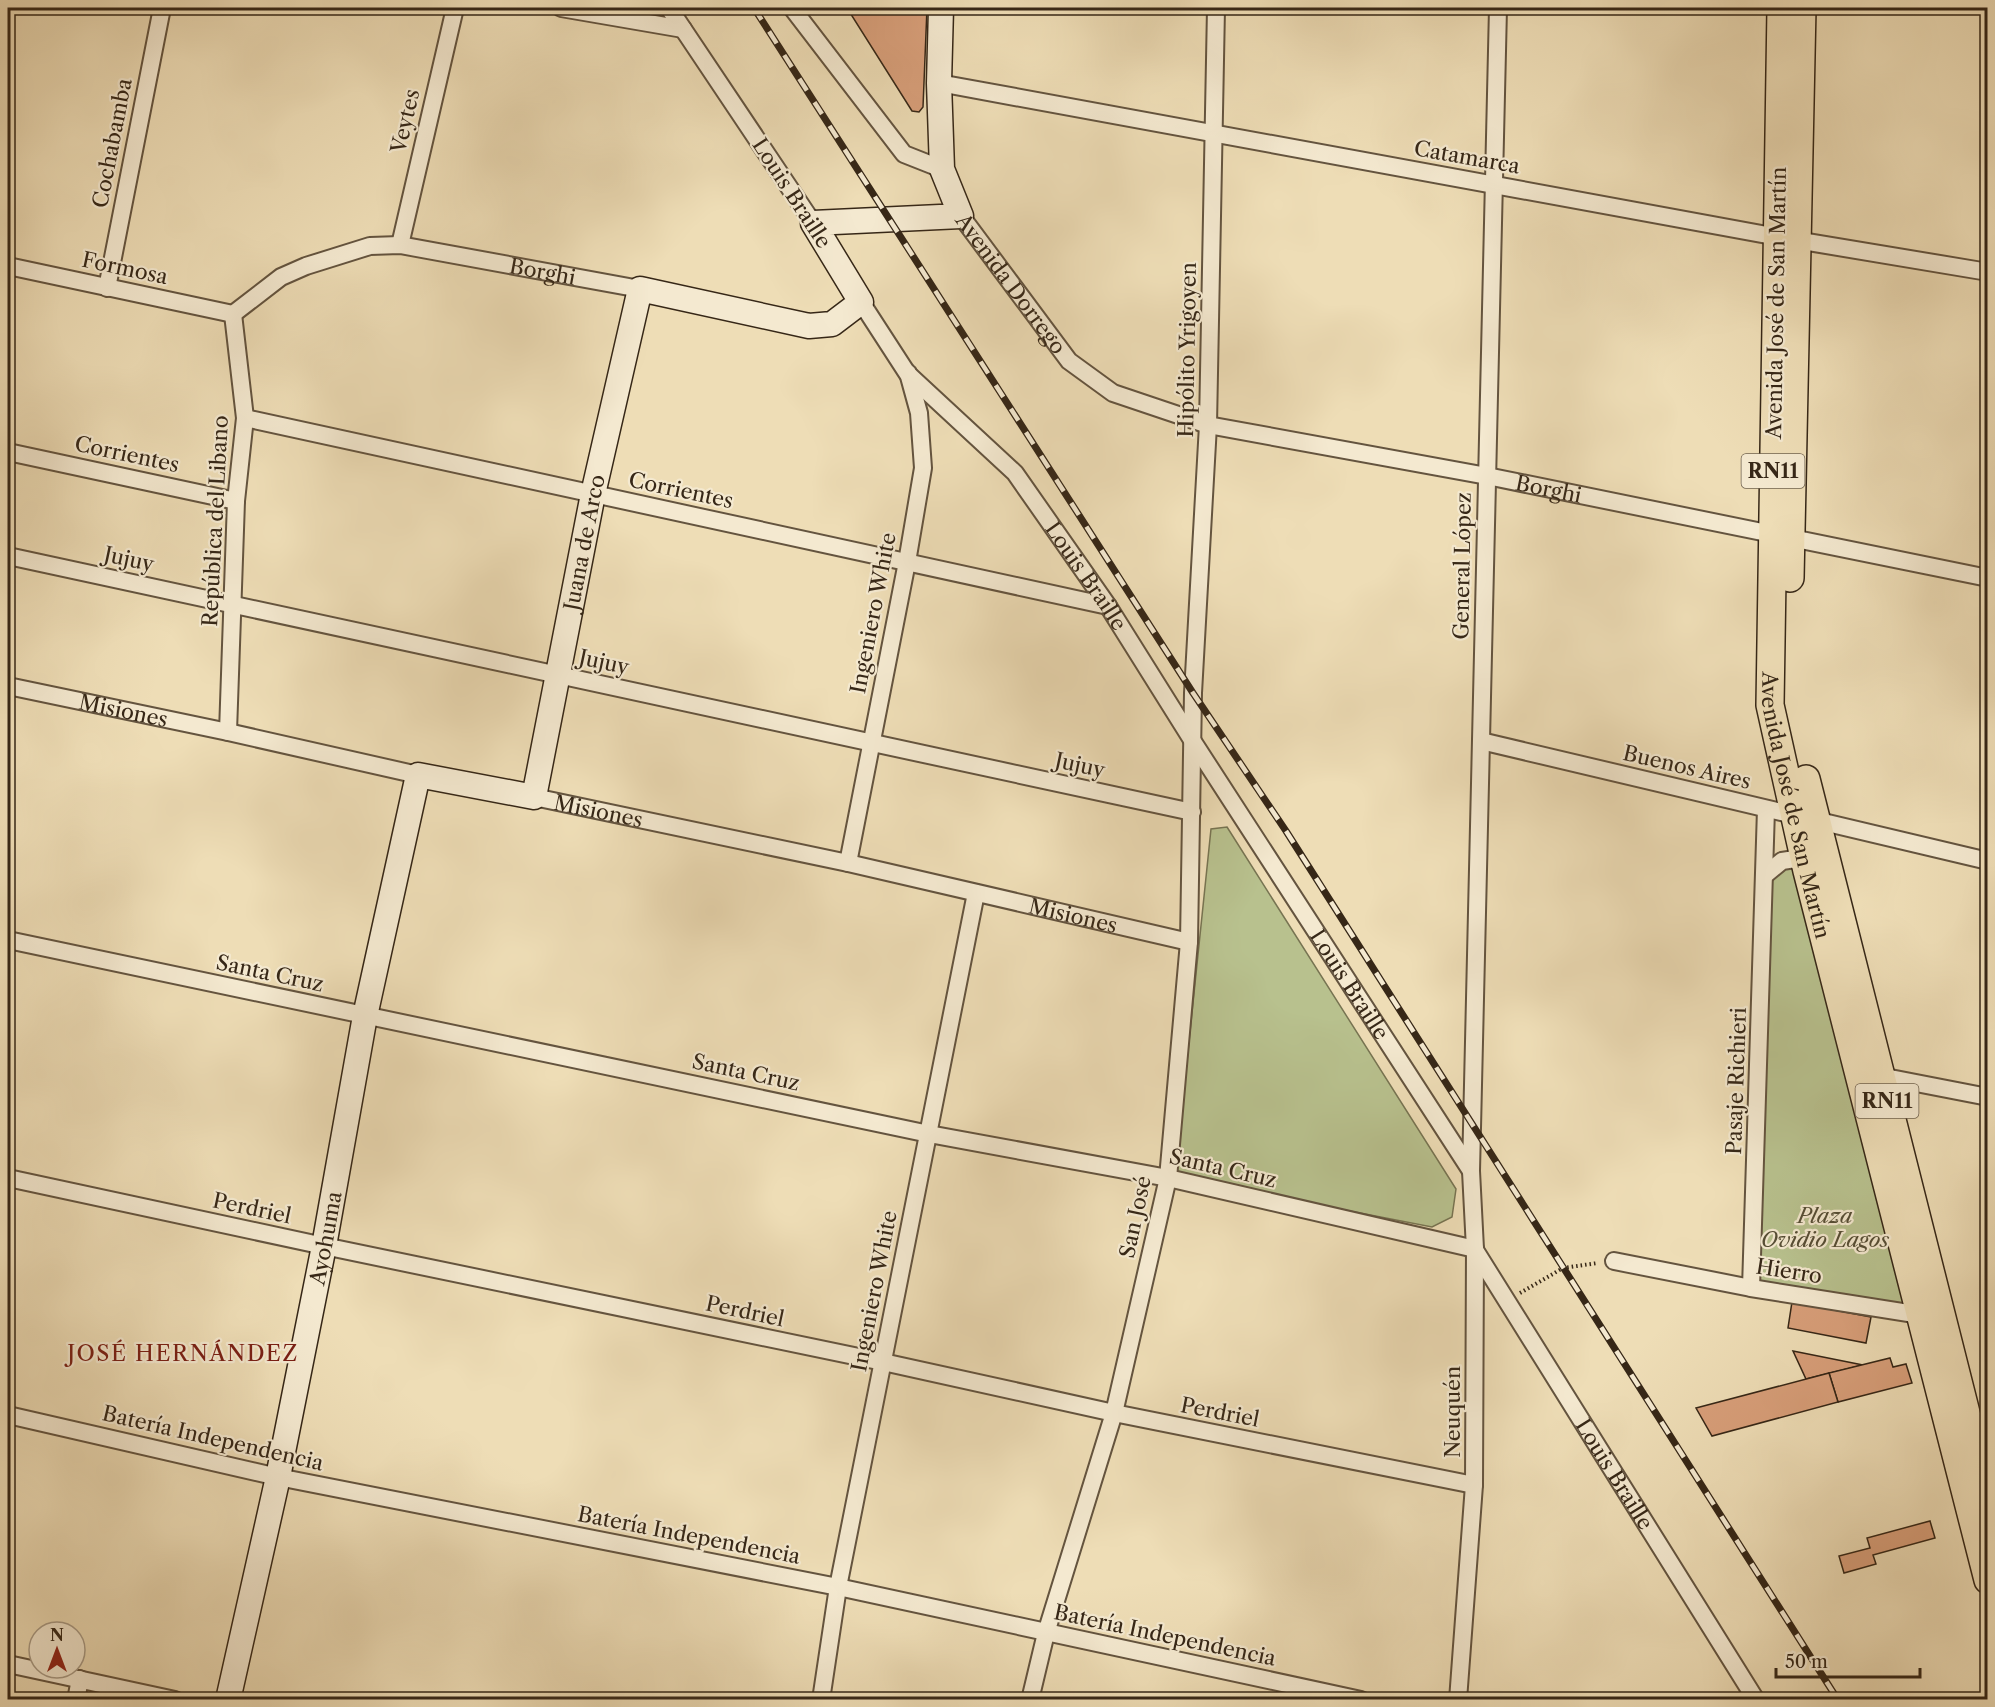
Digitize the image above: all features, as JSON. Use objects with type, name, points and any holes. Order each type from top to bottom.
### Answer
[{"type":"main road","name":"Avenida José de San Martín","points":[[1781,8],[1787,238],[1782,535],[1789,702],[1806,818],[1870,1078],[1921,1315],[1968,1423],[1988,1580]]},
{"type":"main road","name":"Avenida José de San Martín","points":[[1787,238],[1802,8]]},
{"type":"main road","name":"Avenida José de San Martín","points":[[1806,818],[1807,871],[1870,1078],[1988,1500]]},
{"type":"street","name":"Cochabamba","points":[[107,288],[162,8]]},
{"type":"street","name":"Veytes","points":[[400,244],[454,8]]},
{"type":"street","points":[[561,8],[683,29]]},
{"type":"street","name":"Louis Braille","points":[[669,8],[813,223],[907,373],[1015,473],[1108,606],[1471,1171]]},
{"type":"street","points":[[792,8],[904,154],[942,169]]},
{"type":"street","name":"Avenida Dorrego","points":[[942,8],[939,83],[942,169],[962,216],[1069,361],[1113,393]]},
{"type":"street","name":"Hipólito Yrigoyen","points":[[1193,693],[1208,424],[1216,8]]},
{"type":"street","name":"General López","points":[[1472,1125],[1498,8]]},
{"type":"street","name":"Catamarca","points":[[939,83],[1787,238],[1988,272]]},
{"type":"street","points":[[813,223],[962,216]]},
{"type":"street","name":"Borghi","points":[[233,314],[281,277],[297,270],[370,246],[400,244],[640,289],[809,326],[832,324],[861,302]]},
{"type":"street","name":"Formosa","points":[[8,266],[233,314]]},
{"type":"street","name":"Juana de Arco","points":[[534,797],[593,494],[640,289]]},
{"type":"street","name":"República del Libano","points":[[228,732],[236,501],[245,418],[233,314]]},
{"type":"street","name":"Ingeniero White","points":[[848,863],[907,562],[923,468],[919,413],[907,373]]},
{"type":"street","name":"Borghi","points":[[1113,393],[1208,424],[1782,535],[1988,578]]},
{"type":"street","name":"Corrientes","points":[[245,418],[1108,606]]},
{"type":"street","name":"Corrientes","points":[[8,452],[236,501]]},
{"type":"street","name":"Jujuy","points":[[8,556],[1192,812]]},
{"type":"street","name":"Misiones","points":[[8,686],[418,775],[848,863],[1189,942]]},
{"type":"street","name":"San José","points":[[1030,1700],[1046,1633],[1114,1413],[1168,1178],[1189,942],[1193,693]]},
{"type":"street","name":"Buenos Aires","points":[[1481,741],[1988,861]]},
{"type":"street","name":"Ayohuma","points":[[228,1700],[278,1477],[324,1246],[365,1016],[418,775]]},
{"type":"street","name":"Pasaje Richieri","points":[[1751,1288],[1767,808]]},
{"type":"street","points":[[1765,875],[1782,861],[1795,860],[1807,871]]},
{"type":"street","name":"Ingeniero White","points":[[821,1700],[838,1587],[976,893]]},
{"type":"street","name":"Santa Cruz","points":[[8,940],[929,1134],[1168,1178],[1475,1249]]},
{"type":"street","points":[[1870,1078],[1988,1097]]},
{"type":"street","name":"Neuquén","points":[[1458,1700],[1474,1485],[1475,1249],[1471,1171],[1472,1125]]},
{"type":"street","name":"Perdriel","points":[[8,1178],[883,1362],[1114,1413],[1474,1485]]},
{"type":"street","name":"Louis Braille","points":[[1475,1249],[1756,1700]]},
{"type":"street","name":"Hierro","points":[[1614,1261],[1751,1288],[1921,1315]]},
{"type":"street","name":"Batería Independencia","points":[[8,1415],[278,1477],[838,1587],[1361,1700]]},
{"type":"street","points":[[8,1664],[27,1668]]},
{"type":"street","points":[[76,1700],[81,1680]]},
{"type":"street","points":[[85,1680],[175,1700]]},
{"type":"path","points":[[1507,1300],[1563,1268],[1614,1261]]},
{"type":"green space","points":[[1227,827],[1456,1189],[1452,1217],[1432,1227],[1175,1177],[1211,829]]},
{"type":"green space","name":"Plaza Ovidio Lagos","points":[[1795,859],[1921,1315],[1751,1288],[1765,875]]},
{"type":"building","points":[[847,8],[927,8],[923,107],[919,112],[912,111]]},
{"type":"building","points":[[1792,1302],[1871,1317],[1866,1343],[1788,1328]]},
{"type":"building","points":[[1793,1351],[1863,1365],[1806,1379]]},
{"type":"building","points":[[1890,1358],[1893,1367],[1906,1364],[1912,1383],[1838,1402],[1829,1373]]},
{"type":"building","points":[[1829,1373],[1838,1402],[1712,1436],[1696,1408]]},
{"type":"building","points":[[1930,1521],[1935,1538],[1873,1555],[1876,1564],[1844,1573],[1839,1556],[1870,1548],[1867,1538]]},
{"type":"railway","points":[[754,8],[1193,693],[1286,831],[1838,1700]]},
{"type":"district","name":"JOSÉ HERNÁNDEZ","points":[[183,1353]]}]
